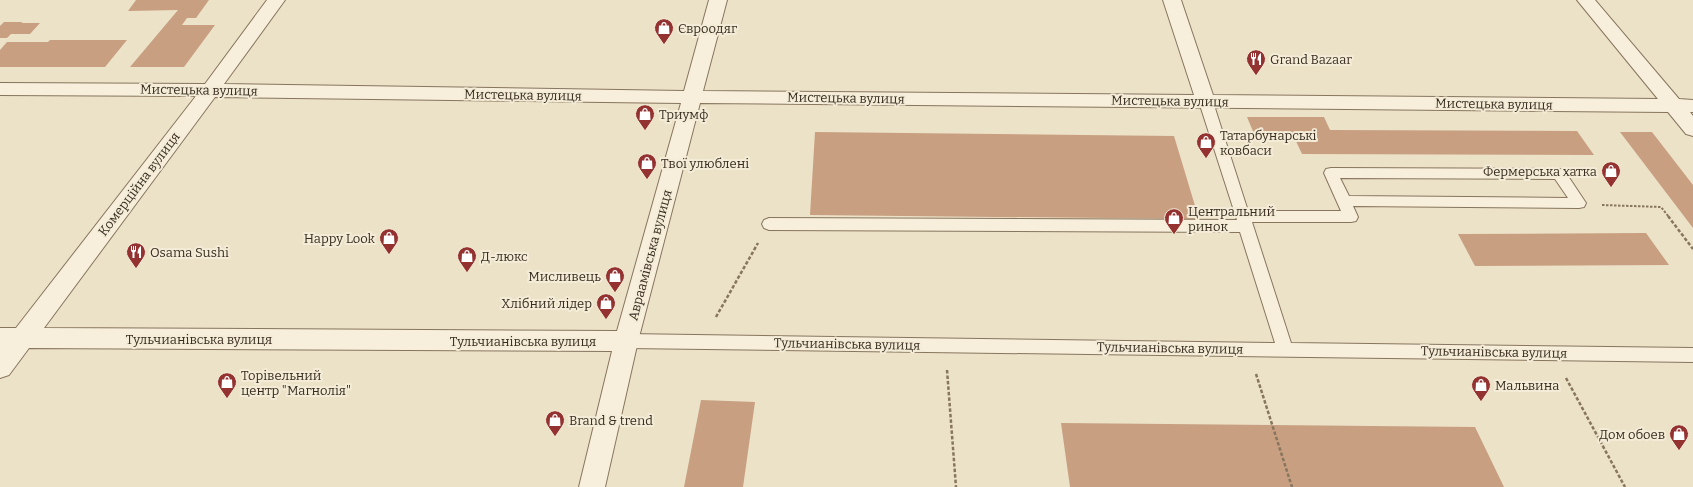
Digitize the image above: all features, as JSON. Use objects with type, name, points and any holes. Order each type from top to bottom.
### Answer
[{"type":"street","name":"Комерційна вулиця","points":[[0,368],[11,338],[210,90],[276,0]]},
{"type":"street","name":"Авраамівська вулиця","points":[[592,487],[626,341],[718,0]]},
{"type":"street","points":[[1172,0],[1206,102]]},
{"type":"street","points":[[1586,0],[1693,129]]},
{"type":"street","name":"Мистецька вулиця","points":[[0,89],[1693,106]]},
{"type":"street","name":"Тульчианівська вулиця","points":[[11,338],[626,341]]},
{"type":"lane","points":[[1206,102],[1285,349]]},
{"type":"lane","points":[[769,224],[1244,221],[1351,217],[1331,173],[1559,174],[1579,203]]},
{"type":"lane","points":[[1344,201],[1579,203]]},
{"type":"lane","name":"Тульчианівська вулиця","points":[[626,341],[1693,355]]},
{"type":"path","points":[[1579,203],[1661,207],[1693,250]]},
{"type":"path","points":[[702,342],[769,224]]},
{"type":"path","points":[[945,346],[956,487]]},
{"type":"path","points":[[1248,348],[1292,487]]},
{"type":"path","points":[[1552,353],[1625,487]]},
{"type":"building","points":[[136,0],[209,0],[196,18],[187,18],[182,25],[215,25],[184,67],[130,67],[178,10],[128,11]]},
{"type":"building","points":[[4,22],[40,23],[30,34],[11,34],[7,38],[0,38],[0,26]]},
{"type":"building","points":[[50,40],[127,40],[105,67],[0,67],[0,50],[7,42],[48,42]]},
{"type":"building","points":[[1247,117],[1324,117],[1330,130],[1577,131],[1594,155],[1302,154],[1294,137],[1255,136]]},
{"type":"building","points":[[815,132],[1174,136],[1199,219],[810,215]]},
{"type":"building","points":[[1620,132],[1652,132],[1693,185],[1693,228]]},
{"type":"building","points":[[1646,233],[1669,265],[1475,266],[1458,234]]},
{"type":"building","points":[[701,400],[755,402],[743,487],[684,487]]},
{"type":"building","points":[[1061,423],[1475,427],[1504,487],[1070,487]]},
{"type":"place","name":"Євроодяг","points":[[664,45]]},
{"type":"place","name":"Grand Bazaar","points":[[1256,76]]},
{"type":"place","name":"Триумф","points":[[645,131]]},
{"type":"place","name":"Татарбунарські ковбаси","points":[[1206,159]]},
{"type":"place","name":"Твої улюблені","points":[[647,180]]},
{"type":"place","name":"Фермерська хатка","points":[[1611,188]]},
{"type":"place","name":"Центральний ринок","points":[[1174,235]]},
{"type":"place","name":"Happy Look","points":[[389,255]]},
{"type":"place","name":"Osama Sushi","points":[[136,269]]},
{"type":"place","name":"Д-люкс","points":[[467,273]]},
{"type":"place","name":"Мисливець","points":[[615,293]]},
{"type":"place","name":"Хлібний лідер","points":[[606,320]]},
{"type":"place","name":"Торівeльний центр \"Магнолія\"","points":[[227,399]]},
{"type":"place","name":"Мальвина","points":[[1481,402]]},
{"type":"place","name":"Brand & trend","points":[[555,437]]},
{"type":"place","name":"Дом обоев","points":[[1679,451]]}]
